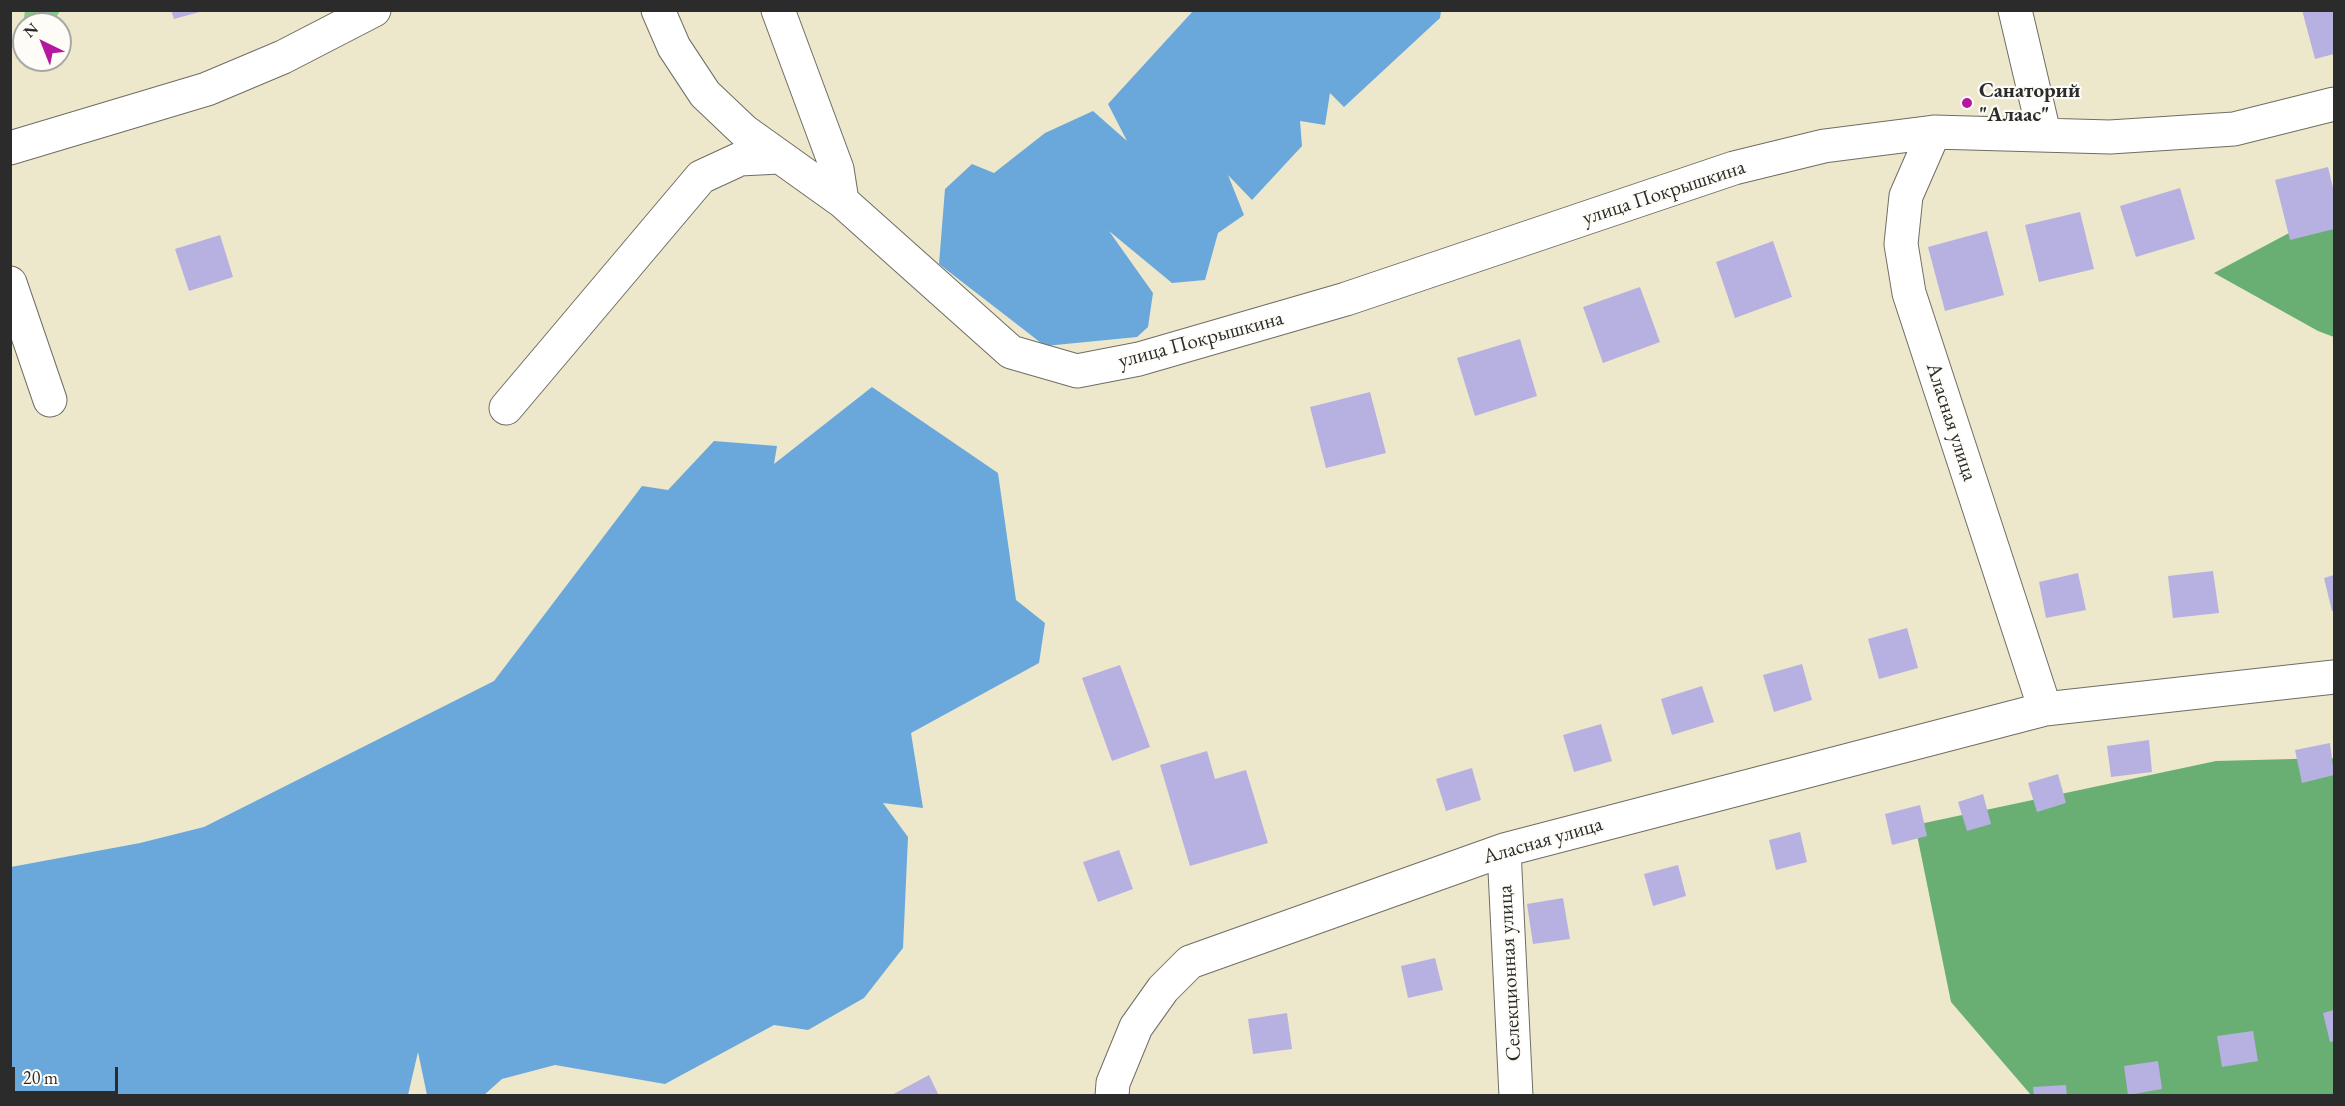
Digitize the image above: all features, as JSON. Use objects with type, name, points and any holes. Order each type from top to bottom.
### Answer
[{"type":"street","points":[[10,148],[207,89],[283,57],[374,10]]},
{"type":"street","points":[[658,10],[674,47],[705,94],[744,131],[842,201]]},
{"type":"street","points":[[778,10],[837,169],[842,201]]},
{"type":"street","points":[[2015,10],[2044,133]]},
{"type":"street","name":"улица Покрышкина","points":[[842,201],[1011,352],[1077,371],[1140,359],[1346,299],[1734,168],[1824,146],[1934,132],[2044,133],[2110,137],[2234,129],[2334,104]]},
{"type":"street","name":"Аласная улица","points":[[1934,132],[1906,196],[1900,244],[1909,293],[2045,709]]},
{"type":"street","points":[[506,408],[701,177],[740,159],[779,157]]},
{"type":"street","points":[[10,283],[50,400]]},
{"type":"street","name":"Аласная улица","points":[[1109,1091],[1136,1028],[1163,989],[1190,962],[1504,850],[2045,709],[2334,677]]},
{"type":"street","name":"Селекционная улица","points":[[1504,850],[1516,1095]]},
{"type":"green space","points":[[25,11],[60,11],[59,12]]},
{"type":"green space","points":[[2334,209],[2334,337],[2318,331],[2214,273]]},
{"type":"green space","points":[[2334,759],[2334,1095],[2031,1095],[1951,1002],[1915,825],[2216,761]]},
{"type":"water","points":[[1193,11],[1441,11],[1440,18],[1344,107],[1330,93],[1325,125],[1300,121],[1302,146],[1252,200],[1228,175],[1244,215],[1218,233],[1205,280],[1172,283],[1109,231],[1153,293],[1148,327],[1137,337],[1045,346],[939,264],[945,189],[972,164],[994,173],[1045,133],[1093,111],[1127,141],[1108,104]]},
{"type":"water","points":[[872,387],[998,473],[1016,600],[1045,623],[1039,663],[911,733],[923,808],[883,803],[908,837],[903,948],[864,998],[808,1030],[774,1025],[665,1084],[555,1065],[502,1079],[484,1095],[427,1095],[418,1052],[408,1095],[11,1095],[11,867],[140,843],[204,827],[494,681],[642,486],[668,490],[714,441],[777,446],[774,464]]},
{"type":"building","points":[[171,10],[203,10],[203,11],[174,19]]},
{"type":"building","points":[[2302,10],[2334,10],[2334,54],[2315,59]]},
{"type":"building","points":[[2328,167],[2334,192],[2334,229],[2290,240],[2275,180]]},
{"type":"building","points":[[2180,188],[2195,239],[2136,257],[2120,206]]},
{"type":"building","points":[[2080,212],[2094,269],[2039,282],[2025,225]]},
{"type":"building","points":[[1987,231],[2004,295],[1945,311],[1928,247]]},
{"type":"building","points":[[220,235],[233,277],[189,291],[175,249]]},
{"type":"building","points":[[1773,241],[1792,297],[1735,318],[1716,262]]},
{"type":"building","points":[[1640,287],[1660,342],[1603,363],[1583,307]]},
{"type":"building","points":[[1520,339],[1537,396],[1475,416],[1457,358]]},
{"type":"building","points":[[1370,392],[1386,453],[1326,468],[1310,407]]},
{"type":"building","points":[[2213,571],[2219,613],[2173,618],[2168,576]]},
{"type":"building","points":[[2078,573],[2086,610],[2046,618],[2039,582]]},
{"type":"building","points":[[2334,575],[2334,611],[2332,611],[2324,578]]},
{"type":"building","points":[[1907,628],[1918,668],[1879,679],[1868,639]]},
{"type":"building","points":[[1802,664],[1812,700],[1774,712],[1763,675]]},
{"type":"building","points":[[1120,665],[1150,747],[1112,761],[1082,678]]},
{"type":"building","points":[[1702,686],[1714,722],[1672,735],[1661,699]]},
{"type":"building","points":[[1601,724],[1612,761],[1574,772],[1563,735]]},
{"type":"building","points":[[2149,740],[2152,772],[2111,777],[2107,746]]},
{"type":"building","points":[[2330,743],[2334,775],[2302,783],[2295,750]]},
{"type":"building","points":[[1207,751],[1215,779],[1246,770],[1268,843],[1190,866],[1160,765]]},
{"type":"building","points":[[1472,768],[1481,800],[1446,811],[1436,779]]},
{"type":"building","points":[[2058,774],[2066,803],[2037,812],[2028,783]]},
{"type":"building","points":[[1983,794],[1991,824],[1967,831],[1958,802]]},
{"type":"building","points":[[1920,805],[1927,836],[1892,845],[1885,814]]},
{"type":"building","points":[[1800,832],[1807,862],[1776,870],[1769,840]]},
{"type":"building","points":[[1119,850],[1133,889],[1098,902],[1083,862]]},
{"type":"building","points":[[1678,865],[1686,896],[1653,906],[1644,874]]},
{"type":"building","points":[[1563,898],[1570,939],[1533,944],[1527,904]]},
{"type":"building","points":[[1435,958],[1443,990],[1408,998],[1401,966]]},
{"type":"building","points":[[2334,1010],[2334,1041],[2330,1042],[2323,1013]]},
{"type":"building","points":[[1287,1013],[1292,1049],[1253,1054],[1248,1019]]},
{"type":"building","points":[[2253,1031],[2258,1061],[2222,1067],[2217,1036]]},
{"type":"building","points":[[2158,1061],[2162,1089],[2128,1095],[2124,1066]]},
{"type":"building","points":[[929,1075],[939,1096],[890,1096]]},
{"type":"building","points":[[2066,1085],[2067,1096],[2034,1096],[2033,1087]]},
{"type":"place","name":"Санаторий \"Алаас\"","points":[[1967,103]]}]
